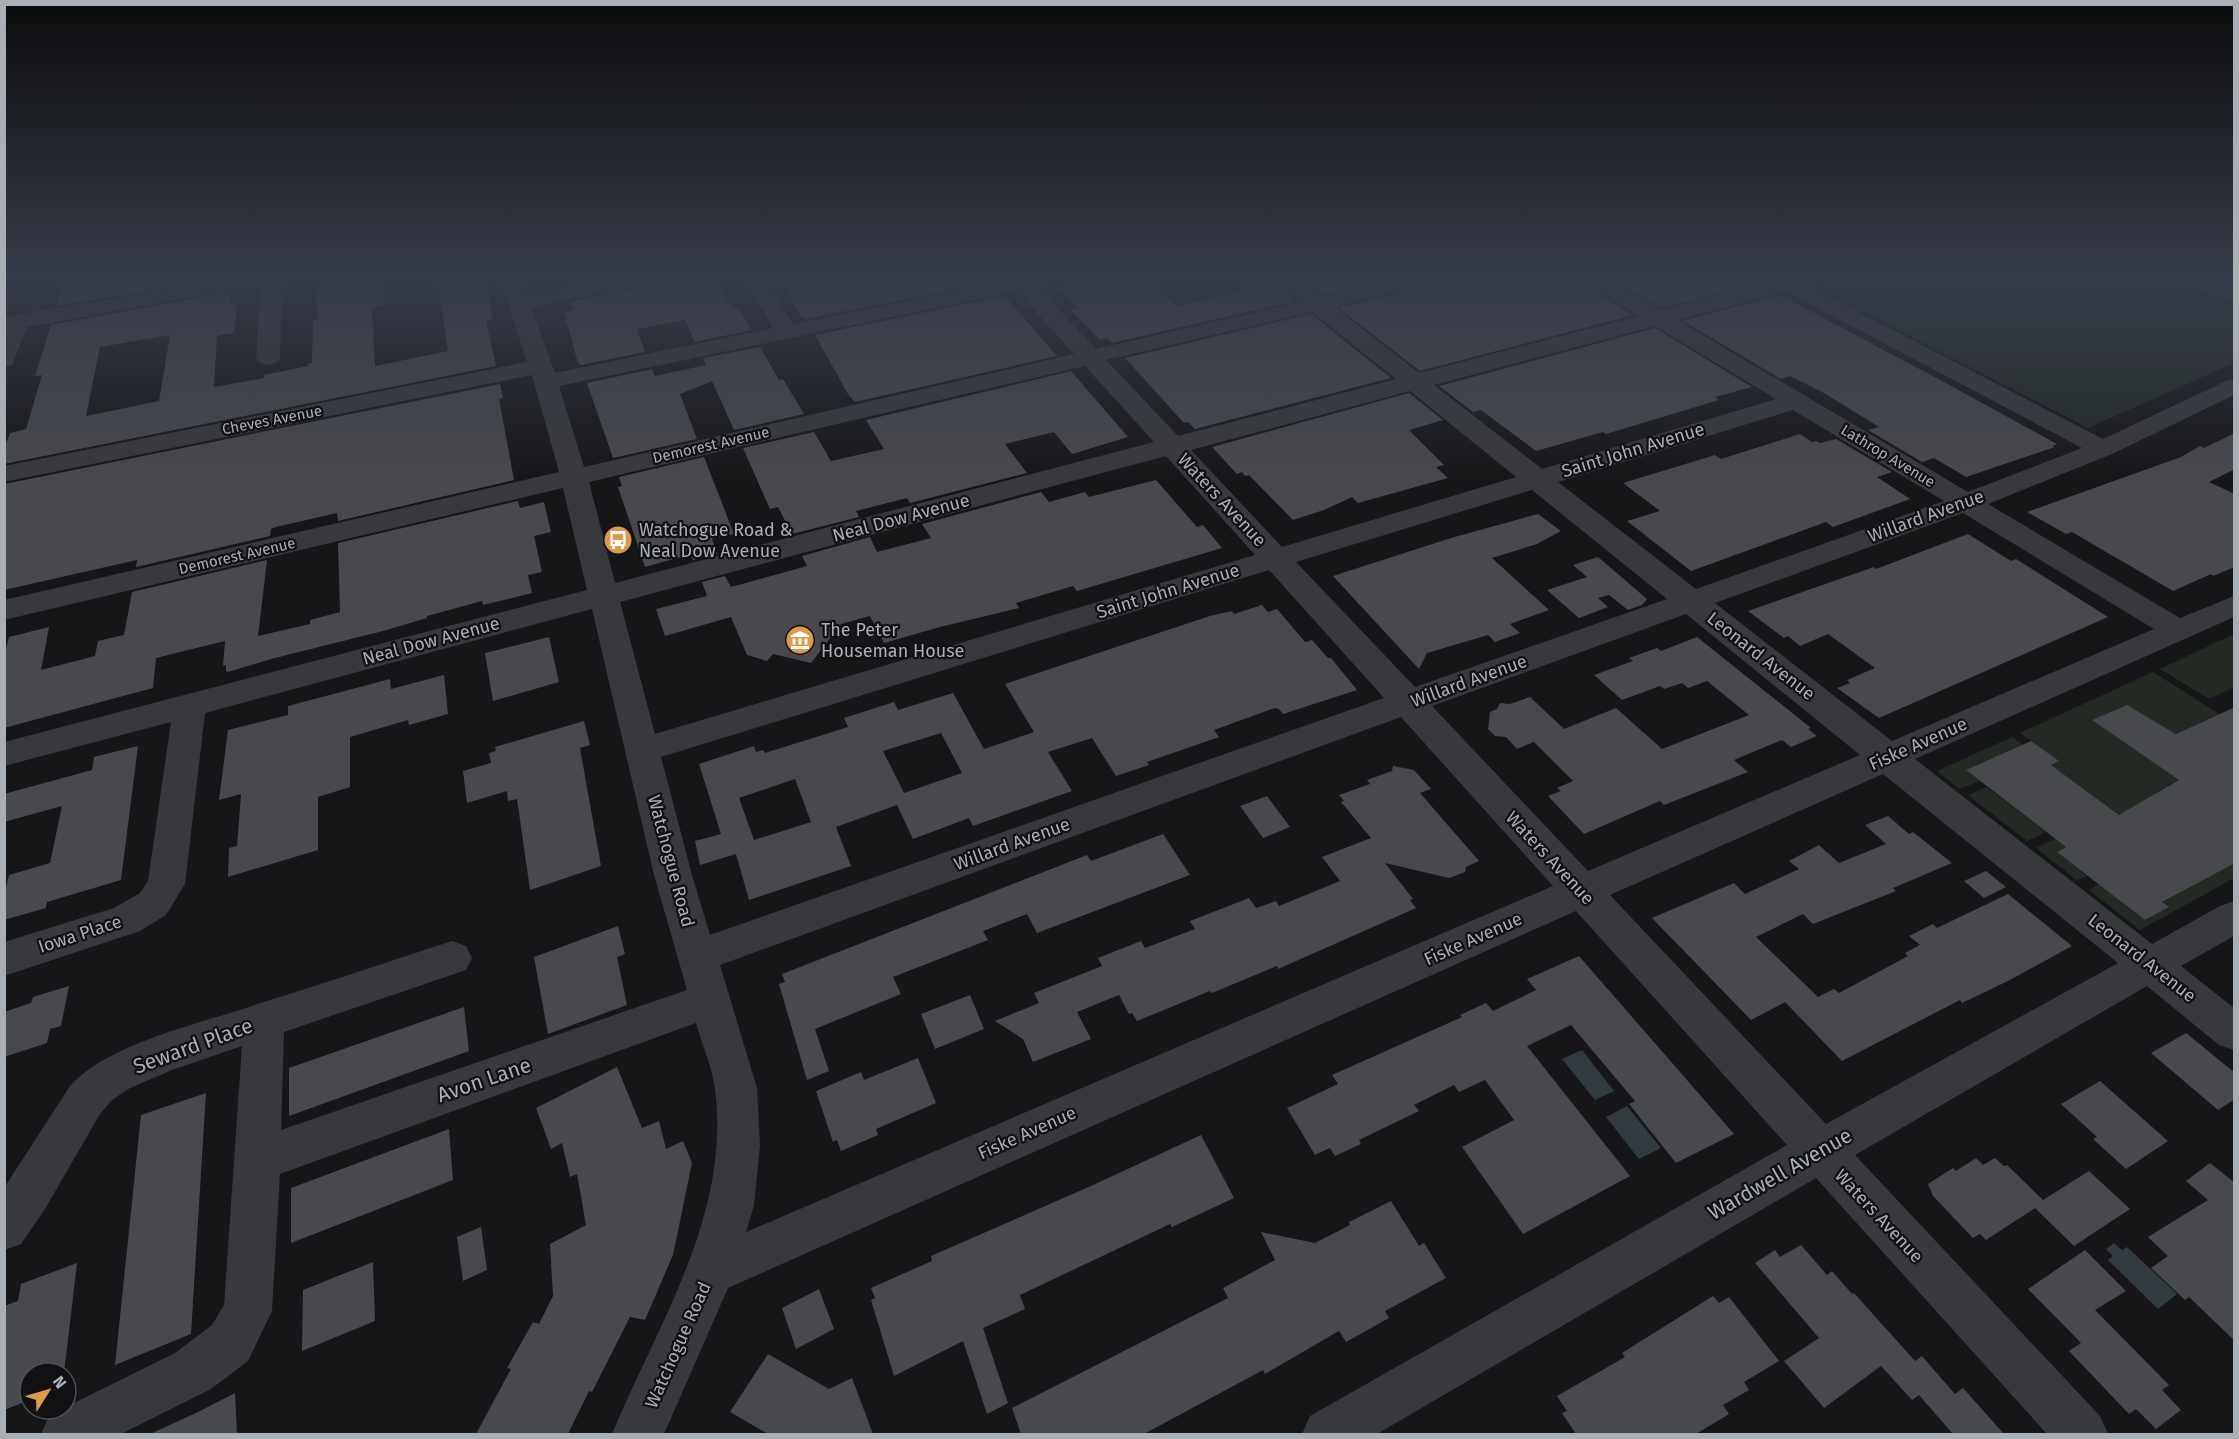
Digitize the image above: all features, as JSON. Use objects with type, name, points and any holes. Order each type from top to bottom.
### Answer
[{"type":"street","points":[[268,358],[269,348]]},
{"type":"street","name":"Watchogue Road","points":[[534,348],[574,477],[696,957],[736,1088],[738,1146],[731,1205],[711,1271],[638,1434]]},
{"type":"street","name":"Cheves Avenue","points":[[4,474],[693,348]]},
{"type":"street","name":"Waters Avenue","points":[[1082,348],[1819,1151],[2082,1434]]},
{"type":"street","name":"Demorest Avenue","points":[[4,610],[1128,348]]},
{"type":"street","name":"Leonard Avenue","points":[[1372,348],[2235,1032]]},
{"type":"street","name":"Neal Dow Avenue","points":[[4,754],[1544,348]]},
{"type":"street","name":"Lathrop Avenue","points":[[1709,348],[2178,630]]},
{"type":"street","points":[[1914,348],[2103,449]]},
{"type":"street","name":"Willard Avenue","points":[[696,957],[1965,503],[2220,405],[2235,386]]},
{"type":"street","name":"Saint John Avenue","points":[[642,750],[1796,400]]},
{"type":"street","name":"Fiske Avenue","points":[[711,1271],[2235,606]]},
{"type":"street","name":"Iowa Place","points":[[4,958],[126,920],[153,904],[166,884],[190,705]]},
{"type":"street","name":"Wardwell Avenue","points":[[1328,1434],[1819,1151],[2235,917]]},
{"type":"street","name":"Seward Place","points":[[4,1227],[29,1193],[84,1100],[97,1086],[115,1074],[163,1054],[452,958]]},
{"type":"street","name":"Avon Lane","points":[[258,1160],[710,1000]]},
{"type":"street","points":[[67,1434],[193,1371],[230,1343],[248,1311],[264,1021]]},
{"type":"shaded area","points":[[1933,348],[2234,348],[2234,363],[2088,428]]},
{"type":"shaded area","points":[[2234,634],[2234,687],[2209,699],[2160,669]]},
{"type":"shaded area","points":[[2153,672],[2219,714],[2176,734],[2127,705],[2093,720],[2189,787],[2183,790],[2172,783],[2167,786],[2177,793],[2125,819],[2051,765],[2058,761],[2020,733]]},
{"type":"shaded area","points":[[2012,737],[2023,745],[1967,770],[1980,781],[1960,789],[1937,771]]},
{"type":"shaded area","points":[[1987,787],[2046,832],[2027,841],[1968,795]]},
{"type":"shaded area","points":[[2055,839],[2066,847],[2057,852],[2087,876],[2077,880],[2036,848]]},
{"type":"shaded area","points":[[2234,863],[2234,878],[2140,930],[2089,890],[2099,884],[2145,920],[2168,907],[2162,902]]},
{"type":"shaded area","points":[[1582,1050],[1614,1091],[1595,1100],[1562,1059]]},
{"type":"shaded area","points":[[1627,1106],[1661,1148],[1639,1159],[1606,1117]]},
{"type":"shaded area","points":[[2114,1243],[2122,1250],[2127,1247],[2177,1294],[2158,1309],[2108,1260],[2113,1256],[2106,1249]]},
{"type":"building","points":[[44,348],[100,348],[86,416],[159,401],[168,348],[216,348],[214,387],[264,378],[264,375],[308,366],[312,363],[312,348],[374,348],[375,366],[448,351],[448,348],[492,348],[496,366],[4,464],[4,449],[10,433],[26,429],[42,375],[35,376]]},
{"type":"building","points":[[574,348],[644,348],[645,352],[581,365],[578,363]]},
{"type":"building","points":[[761,348],[779,380],[783,379],[804,414],[734,430],[712,381],[680,394],[697,439],[613,458],[587,383],[652,369],[655,376],[706,365],[703,358]]},
{"type":"building","points":[[822,348],[1050,348],[1057,356],[855,402],[848,394]]},
{"type":"building","points":[[1167,348],[1354,348],[1391,378],[1195,429],[1188,422],[1184,423],[1125,358]]},
{"type":"building","points":[[1391,348],[1507,348],[1420,371]]},
{"type":"building","points":[[1580,348],[1688,348],[1752,387],[1715,397],[1719,400],[1606,434],[1603,432],[1536,451],[1481,410],[1473,412],[1439,386]]},
{"type":"building","points":[[1729,348],[1880,348],[2057,444],[2052,446],[2055,447],[1966,477],[1934,458],[1922,462],[1868,430],[1879,427],[1824,393],[1790,376],[1781,379]]},
{"type":"building","points":[[1071,371],[1128,437],[1072,454],[1054,432],[1005,444],[1027,473],[910,503],[907,498],[856,511],[859,517],[792,534],[778,507],[770,509],[743,448],[814,432],[831,461],[884,449],[866,420]]},
{"type":"building","points":[[500,384],[503,398],[499,399],[514,480],[338,521],[337,513],[276,527],[271,529],[270,536],[136,567],[137,560],[4,590],[4,484]]},
{"type":"building","points":[[1409,393],[1443,420],[1409,430],[1444,465],[1436,467],[1448,478],[1358,503],[1352,497],[1324,510],[1293,520],[1249,475],[1245,476],[1242,472],[1237,474],[1212,447]]},
{"type":"building","points":[[2235,433],[2235,469],[2209,482],[2235,494],[2235,567],[2213,576],[2211,574],[2173,591],[2072,532],[2066,534],[2027,512],[2181,457],[2200,446],[2204,448]]},
{"type":"building","points":[[1800,434],[1812,442],[1820,443],[1836,439],[1892,472],[1877,477],[1910,499],[1833,527],[1826,522],[1691,571],[1627,521],[1660,511],[1623,483],[1715,455],[1721,459]]},
{"type":"building","points":[[704,457],[734,534],[712,539],[717,554],[693,560],[691,554],[645,567],[618,487],[622,486],[619,477]]},
{"type":"building","points":[[1156,480],[1197,527],[1203,525],[1222,548],[1077,591],[1073,586],[1016,603],[1019,608],[884,643],[870,616],[841,624],[811,663],[773,654],[767,661],[747,655],[731,617],[665,636],[656,609],[707,596],[702,582],[725,576],[731,587],[807,566],[802,556],[870,537],[877,552],[931,538],[922,524],[1041,492],[1049,502],[1085,492],[1089,497]]},
{"type":"building","points":[[518,501],[520,508],[544,502],[551,532],[534,536],[542,572],[528,575],[532,593],[483,605],[482,601],[383,631],[228,672],[226,665],[223,666],[225,641],[156,658],[153,688],[4,728],[4,656],[9,637],[49,627],[41,670],[95,656],[98,641],[124,635],[132,592],[267,560],[258,636],[310,624],[310,620],[340,612],[338,543]]},
{"type":"building","points":[[1538,514],[1561,531],[1537,544],[1492,558],[1549,610],[1510,624],[1520,633],[1495,642],[1488,635],[1427,653],[1419,669],[1333,576],[1451,538]]},
{"type":"building","points":[[1968,534],[2011,561],[2016,559],[2108,617],[1879,718],[1837,688],[1850,683],[1847,680],[1875,668],[1828,634],[1800,646],[1788,636],[1784,638],[1748,611],[1874,567],[1876,569]]},
{"type":"building","points":[[1598,557],[1647,599],[1642,605],[1628,610],[1609,595],[1598,598],[1608,607],[1579,618],[1547,590],[1587,577],[1573,565]]},
{"type":"building","points":[[1262,605],[1268,612],[1277,609],[1305,642],[1312,640],[1328,658],[1331,658],[1357,690],[1283,714],[1275,708],[1214,730],[1219,737],[1147,762],[1149,765],[1116,776],[1092,738],[1048,752],[1072,791],[973,826],[969,818],[913,839],[897,805],[836,827],[851,866],[749,900],[736,854],[700,865],[695,841],[721,834],[699,764],[754,746],[756,752],[763,750],[765,753],[848,727],[844,718],[894,702],[898,710],[953,693],[984,749],[1034,732],[1005,684],[1210,616],[1232,611],[1234,614]],"holes":[[[941,733],[962,773],[904,793],[883,751]],[[795,779],[811,822],[754,840],[739,798]]]},
{"type":"building","points":[[549,637],[559,682],[493,701],[485,653]]},
{"type":"building","points":[[1697,637],[1811,728],[1808,729],[1817,736],[1791,747],[1782,740],[1734,760],[1748,772],[1664,805],[1660,801],[1584,834],[1548,796],[1561,791],[1557,788],[1573,781],[1534,742],[1517,749],[1506,737],[1495,736],[1488,729],[1490,712],[1497,709],[1500,703],[1510,704],[1530,697],[1564,729],[1616,708],[1662,749],[1749,715],[1707,681],[1688,688],[1682,683],[1664,689],[1660,686],[1622,700],[1594,675],[1633,661],[1629,658],[1657,648],[1661,651]]},
{"type":"building","points":[[444,675],[448,714],[409,725],[408,720],[350,737],[350,787],[318,797],[318,850],[228,877],[229,848],[237,846],[241,794],[219,800],[228,730],[288,715],[288,706],[390,679],[391,689]]},
{"type":"building","points":[[2127,705],[2176,734],[2235,707],[2235,863],[2162,902],[2169,907],[2145,920],[2057,852],[2066,847],[1966,770],[2031,741],[2059,761],[2051,765],[2119,815],[2179,780],[2092,720]]},
{"type":"building","points":[[584,721],[590,745],[580,748],[601,866],[530,890],[517,799],[508,801],[507,791],[467,803],[463,771],[491,763],[489,753],[496,751],[495,747]]},
{"type":"building","points":[[138,746],[121,880],[47,902],[46,908],[4,920],[4,895],[9,875],[50,863],[62,806],[4,822],[4,794],[92,770],[94,757]]},
{"type":"building","points":[[1393,766],[1414,770],[1431,789],[1420,793],[1479,861],[1466,867],[1465,872],[1449,878],[1385,863],[1413,899],[1410,900],[1416,908],[1278,969],[1277,966],[1137,1021],[1132,1013],[1129,1014],[1119,995],[1077,1012],[1091,1039],[1033,1062],[1023,1039],[995,1021],[1039,1003],[1034,993],[1102,966],[1098,958],[1141,941],[1145,948],[1195,929],[1190,921],[1249,898],[1256,908],[1276,901],[1279,906],[1340,881],[1322,857],[1371,838],[1341,802],[1344,801],[1339,795],[1370,784],[1367,780],[1392,771]]},
{"type":"building","points":[[1267,796],[1290,827],[1263,838],[1240,806]]},
{"type":"building","points":[[1888,816],[1909,834],[1913,832],[1952,863],[1893,888],[1896,891],[1813,924],[1803,914],[1756,937],[1818,997],[1834,989],[1839,993],[1908,956],[1905,953],[1920,945],[1909,936],[1933,924],[1937,928],[2008,894],[2072,946],[2008,981],[1962,1003],[1960,1000],[1842,1061],[1785,1002],[1751,1020],[1652,918],[1734,883],[1745,894],[1799,869],[1789,861],[1819,845],[1839,863],[1886,844],[1865,825]]},
{"type":"building","points":[[1163,834],[1190,875],[1037,933],[1027,914],[983,931],[988,940],[893,977],[901,994],[815,1029],[829,1071],[807,1080],[779,984],[785,982],[782,974],[1087,855],[1091,861]]},
{"type":"building","points":[[1986,871],[2006,887],[1984,898],[1964,881]]},
{"type":"building","points":[[618,926],[625,954],[617,957],[627,1005],[548,1034],[534,957]]},
{"type":"building","points":[[1579,956],[1734,1134],[1676,1163],[1629,1104],[1635,1101],[1571,1025],[1527,1046],[1630,1176],[1523,1234],[1462,1147],[1514,1120],[1485,1080],[1459,1092],[1454,1085],[1414,1105],[1419,1111],[1359,1140],[1361,1144],[1335,1156],[1330,1148],[1315,1155],[1287,1108],[1338,1084],[1332,1075],[1462,1017],[1460,1015],[1486,1003],[1493,1011],[1536,990],[1527,979]]},
{"type":"building","points":[[69,986],[61,1026],[50,1029],[47,1043],[4,1057],[4,1012],[31,1003],[33,997]]},
{"type":"building","points":[[970,995],[984,1029],[935,1049],[921,1014]]},
{"type":"building","points":[[464,1007],[469,1051],[289,1116],[289,1068]]},
{"type":"building","points":[[2186,1033],[2235,1073],[2235,1099],[2218,1110],[2151,1053]]},
{"type":"building","points":[[918,1058],[936,1103],[876,1129],[878,1135],[841,1151],[837,1140],[833,1142],[816,1091],[861,1072],[864,1080]]},
{"type":"building","points":[[617,1067],[642,1128],[659,1121],[666,1149],[683,1141],[692,1163],[673,1255],[645,1320],[630,1317],[568,1434],[476,1434],[511,1369],[507,1368],[533,1322],[539,1324],[553,1296],[550,1244],[586,1225],[577,1174],[570,1177],[562,1143],[551,1149],[536,1108]]},
{"type":"building","points":[[2100,1081],[2168,1141],[2126,1169],[2093,1139],[2097,1137],[2061,1104]]},
{"type":"building","points":[[206,1093],[191,1334],[115,1365],[141,1115]]},
{"type":"building","points":[[449,1129],[453,1180],[291,1243],[291,1188]]},
{"type":"building","points":[[1201,1135],[1234,1198],[1172,1227],[1170,1224],[1020,1295],[1025,1309],[983,1328],[1008,1403],[987,1414],[963,1341],[894,1376],[871,1300],[875,1298],[871,1288],[932,1261],[931,1256]]},
{"type":"building","points":[[1976,1158],[1983,1165],[1995,1158],[2004,1166],[2007,1165],[2043,1200],[2089,1171],[2130,1209],[2074,1246],[2035,1208],[1986,1240],[1980,1234],[1973,1238],[1933,1196],[1928,1184],[1953,1168],[1956,1171]]},
{"type":"building","points":[[2210,1163],[2235,1183],[2235,1341],[2189,1297],[2185,1300],[2151,1268],[2168,1256],[2148,1237],[2208,1200],[2186,1181]]},
{"type":"building","points":[[1391,1201],[1419,1246],[1424,1243],[1446,1278],[1385,1311],[1389,1318],[1346,1342],[1339,1331],[1265,1374],[1263,1370],[1144,1434],[1021,1434],[1012,1408],[1228,1298],[1223,1288],[1275,1260],[1261,1232],[1315,1243],[1350,1225],[1349,1222]]},
{"type":"building","points":[[481,1227],[487,1270],[463,1281],[457,1237]]},
{"type":"building","points":[[1801,1245],[1827,1275],[1832,1271],[1852,1294],[1854,1293],[1915,1361],[1922,1356],[1955,1394],[1963,1388],[2004,1434],[1953,1434],[1919,1395],[1912,1400],[1881,1366],[1824,1408],[1784,1361],[1819,1338],[1755,1263],[1775,1250],[1780,1257]]},
{"type":"building","points":[[2085,1250],[2126,1291],[2095,1310],[2169,1385],[2162,1390],[2181,1410],[2156,1429],[2136,1409],[2129,1414],[2069,1351],[2081,1343],[2028,1289]]},
{"type":"building","points":[[373,1262],[375,1321],[302,1351],[303,1290]]},
{"type":"building","points":[[77,1263],[65,1361],[18,1361],[18,1405],[4,1410],[4,1306],[18,1301],[21,1284]]},
{"type":"building","points":[[819,1289],[834,1329],[796,1349],[782,1308]]},
{"type":"building","points":[[1713,1296],[1719,1303],[1729,1297],[1779,1361],[1744,1382],[1749,1390],[1723,1405],[1729,1414],[1696,1434],[1576,1434],[1562,1413],[1567,1411],[1557,1396],[1625,1357],[1622,1353]]},
{"type":"building","points":[[768,1354],[829,1389],[852,1378],[873,1434],[768,1434],[730,1412]]},
{"type":"building","points":[[235,1393],[237,1434],[150,1434],[198,1412]]},
{"type":"place","name":"Watchogue Road & Neal Dow Avenue","points":[[618,540]]},
{"type":"place","name":"The Peter Houseman House","points":[[800,640]]}]
